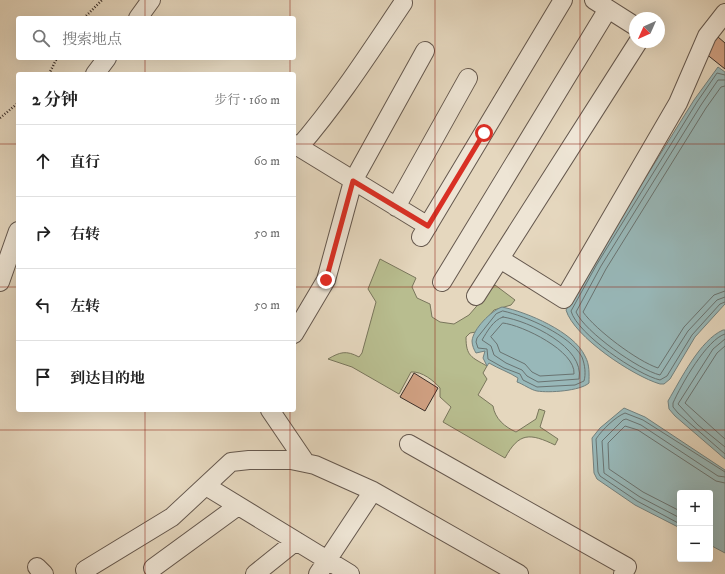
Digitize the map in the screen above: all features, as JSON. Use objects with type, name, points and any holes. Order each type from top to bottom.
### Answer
[{"type":"street","points":[[139,16],[151,0]]},
{"type":"street","points":[[403,3],[326,116],[296,146],[396,207],[425,232],[563,0]]},
{"type":"street","points":[[442,282],[601,4],[629,22]]},
{"type":"street","points":[[500,259],[564,299],[678,103],[708,36],[725,12]]},
{"type":"street","points":[[476,296],[634,48]]},
{"type":"street","points":[[296,331],[326,280],[353,181],[425,51]]},
{"type":"street","points":[[96,72],[106,60]]},
{"type":"street","points":[[396,207],[468,78]]},
{"type":"street","points":[[0,282],[16,237]]},
{"type":"street","points":[[271,412],[306,463]]},
{"type":"street","points":[[409,444],[627,567],[623,574]]},
{"type":"street","points":[[85,570],[172,517],[231,462],[249,460],[291,460],[315,465],[373,491],[519,574]]},
{"type":"street","points":[[206,486],[296,541],[323,567],[350,574]]},
{"type":"street","points":[[323,567],[373,491]]},
{"type":"street","points":[[153,568],[238,506]]},
{"type":"street","points":[[255,574],[296,541]]},
{"type":"path","points":[[86,16],[102,0]]},
{"type":"path","points":[[50,72],[56,60]]},
{"type":"path","points":[[0,118],[16,105]]},
{"type":"green space","points":[[380,259],[416,278],[412,287],[417,298],[430,304],[432,317],[440,322],[454,324],[469,315],[495,285],[515,300],[511,305],[494,310],[476,332],[470,333],[466,337],[467,348],[470,355],[487,366],[483,373],[487,379],[478,395],[493,406],[498,419],[501,422],[516,432],[536,419],[539,409],[545,411],[540,427],[558,439],[555,445],[539,438],[526,437],[515,443],[505,458],[443,422],[451,407],[440,397],[440,388],[423,375],[411,372],[399,394],[352,367],[328,359],[343,353],[350,353],[359,357],[362,353],[376,302],[368,289]]},
{"type":"water","points":[[718,67],[725,72],[725,304],[695,337],[670,379],[664,384],[660,384],[635,373],[592,343],[571,321],[566,310],[593,262],[694,100]]},
{"type":"water","points":[[502,307],[524,313],[549,324],[571,339],[579,347],[587,359],[589,383],[585,386],[572,390],[549,392],[537,391],[517,382],[518,378],[489,363],[487,366],[483,358],[485,351],[476,353],[472,343],[473,336],[483,321],[493,312]]},
{"type":"water","points":[[725,330],[725,459],[675,416],[669,409],[668,401],[699,351],[715,335]]},
{"type":"water","points":[[624,408],[645,417],[725,470],[725,553],[713,547],[713,490],[677,490],[677,526],[635,505],[597,479],[594,473],[592,438],[600,428]]},
{"type":"building","points":[[718,37],[725,43],[725,69],[705,53]]},
{"type":"building","points":[[414,373],[438,388],[425,411],[400,397]]},
{"type":"route","points":[[326,280],[353,181],[428,226],[484,133]]}]
